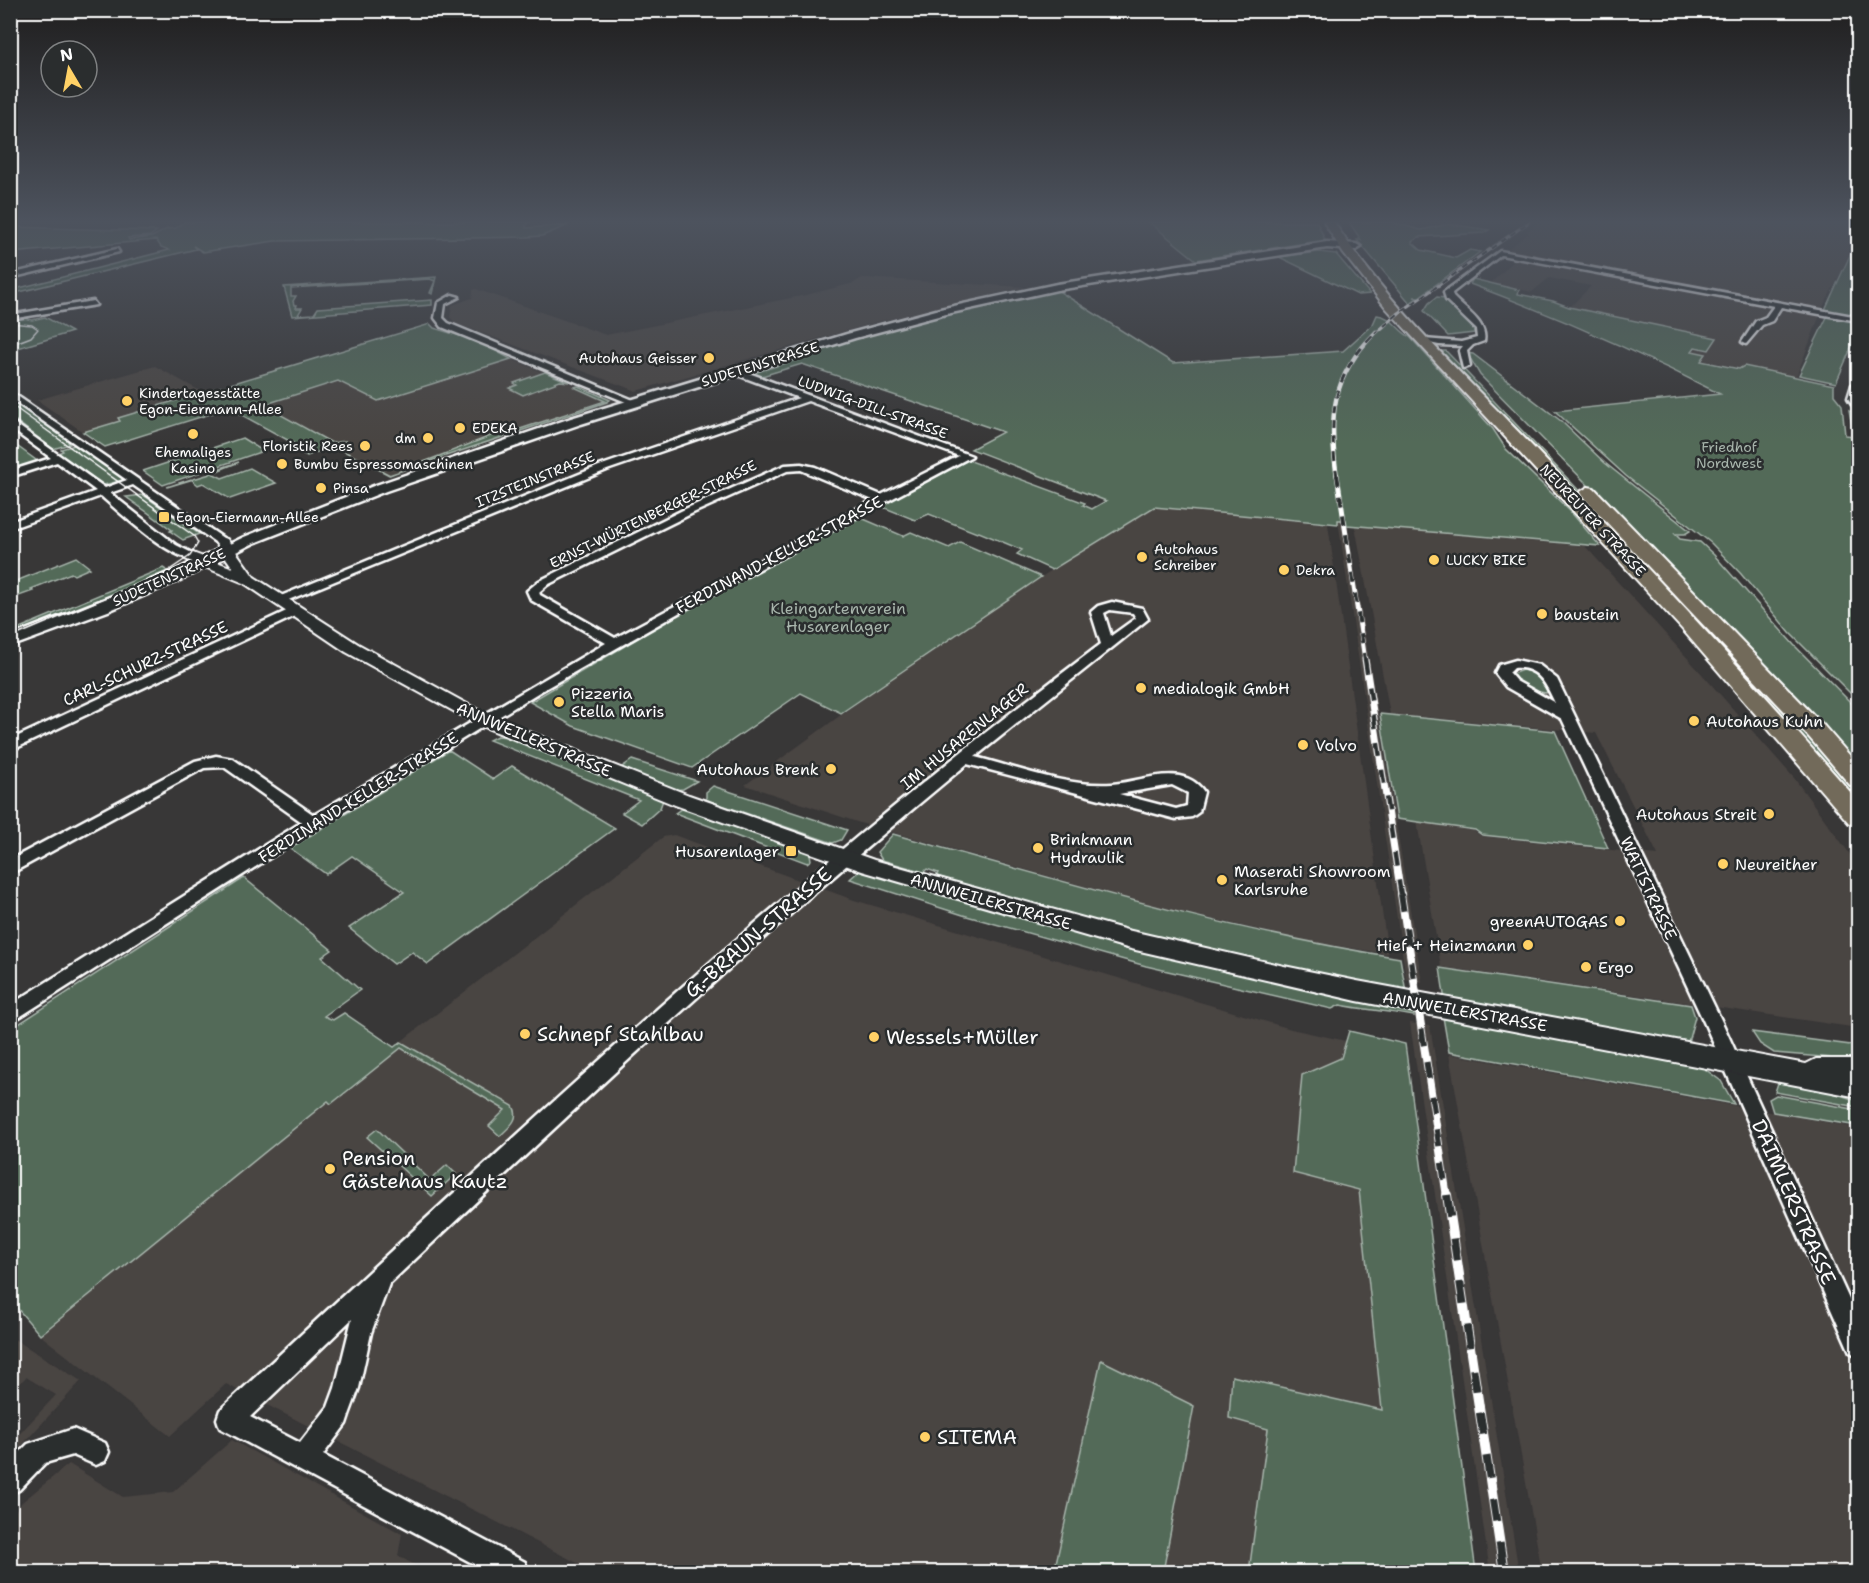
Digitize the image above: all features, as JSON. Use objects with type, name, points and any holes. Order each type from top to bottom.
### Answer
[{"type":"main road","name":"SUDETENSTRASSE","points":[[10,642],[102,607],[279,521],[326,508],[508,443],[633,402],[901,322],[1011,296]]},
{"type":"main road","name":"NEUREUTER STRASSE","points":[[1394,296],[1790,736],[1858,817]]},
{"type":"main road","points":[[1399,296],[1413,312]]},
{"type":"main road","name":"NEUREUTER STRASSE","points":[[1435,339],[1486,386],[1678,584],[1858,779]]},
{"type":"main road","points":[[1858,385],[1854,398],[1858,404]]},
{"type":"main road","name":"SUDETENSTRASSE","points":[[10,630],[196,560]]},
{"type":"street","points":[[1435,339],[1470,343],[1481,339],[1480,328],[1449,296]]},
{"type":"street","points":[[1735,296],[1858,319]]},
{"type":"street","points":[[455,297],[442,303],[439,318],[444,325],[633,402]]},
{"type":"street","points":[[10,317],[93,303]]},
{"type":"street","points":[[1746,342],[1759,323],[1770,320],[1779,304]]},
{"type":"street","points":[[1435,339],[1468,338],[1481,335]]},
{"type":"street","points":[[1466,366],[1463,351],[1470,343]]},
{"type":"street","name":"LUDWIG-DILL-STRASSE","points":[[735,371],[967,456]]},
{"type":"street","points":[[10,394],[224,547]]},
{"type":"street","name":"ITZSTEINSTRASSE","points":[[277,600],[610,465],[807,398]]},
{"type":"street","points":[[13,428],[103,492],[125,512],[172,547],[196,560]]},
{"type":"street","name":"FERDINAND-KELLER-STRASSE","points":[[10,1015],[314,823],[483,720],[615,643],[967,456]]},
{"type":"street","points":[[10,474],[57,459]]},
{"type":"street","name":"ERNST-WÜRTENBERGER-STRASSE","points":[[615,643],[535,597],[533,591],[543,583],[785,468],[811,469],[881,500]]},
{"type":"street","points":[[10,526],[134,481]]},
{"type":"street","name":"ANNWEILERSTRASSE","points":[[224,547],[249,580]]},
{"type":"street","name":"ANNWEILERSTRASSE","points":[[196,560],[249,580],[382,666],[483,720],[682,800],[844,858],[1127,939],[1357,991],[1858,1086]]},
{"type":"street","name":"CARL-SCHURZ-STRASSE","points":[[10,747],[295,611]]},
{"type":"street","name":"IM HUSARENLAGER","points":[[844,858],[1108,645]]},
{"type":"street","name":"WATTSTRASSE","points":[[1567,716],[1729,1060]]},
{"type":"street","points":[[964,759],[1176,814],[1187,813],[1194,808],[1196,792],[1190,784],[1183,781],[1165,779],[1128,787],[1084,790]]},
{"type":"street","points":[[10,868],[200,764],[216,761],[228,762],[314,823]]},
{"type":"street","name":"G.-BRAUN-STRASSE","points":[[515,1572],[229,1419],[617,1056],[844,858]]},
{"type":"street","name":"DAIMLERSTRASSE","points":[[1729,1060],[1858,1344]]},
{"type":"street","name":"ANNWEILERSTRASSE","points":[[1787,1071],[1858,1070]]},
{"type":"street","name":"G.-BRAUN-STRASSE","points":[[304,1459],[336,1415],[347,1388],[365,1312],[381,1276]]},
{"type":"street","points":[[10,1480],[37,1453],[73,1442],[96,1452]]},
{"type":"shaded area","points":[[472,296],[495,296],[606,335],[802,296],[987,296],[881,321],[636,391],[455,323],[450,317],[452,305],[472,298]]},
{"type":"shaded area","points":[[1420,296],[1426,296],[1415,304],[1411,302]]},
{"type":"shaded area","points":[[1581,296],[1829,296],[1795,380],[1701,360],[1705,355],[1691,351],[1694,347],[1717,338],[1570,307]]},
{"type":"shaded area","points":[[511,359],[610,400],[389,475],[262,406],[338,381],[378,400]]},
{"type":"shaded area","name":"Kindertagesstätte Egon-Eiermann-Allee","points":[[155,366],[202,392],[118,417],[121,421],[83,432],[37,400]]},
{"type":"shaded area","points":[[1154,507],[1328,524],[1388,954],[1312,942],[1151,905],[860,823],[745,785],[923,655],[1052,570]]},
{"type":"shaded area","points":[[1338,520],[1346,520],[1422,982],[1406,979]]},
{"type":"shaded area","points":[[1355,526],[1585,546],[1794,778],[1858,865],[1858,1028],[1441,967],[1417,822],[1474,831],[1481,836],[1658,855],[1596,733],[1390,714]]},
{"type":"shaded area","points":[[674,835],[854,900],[1291,1029],[1346,1041],[1341,1058],[1359,1190],[1382,1411],[1268,1429],[1249,1572],[595,1572],[226,1384],[170,1436],[40,1335],[394,1047],[663,837]]},
{"type":"shaded area","points":[[1410,1023],[1430,1026],[1519,1572],[1490,1572]]},
{"type":"shaded area","points":[[1449,1054],[1858,1128],[1858,1572],[1542,1572]]},
{"type":"shaded area","points":[[11,1337],[81,1381],[11,1457],[11,1443],[56,1395],[26,1377],[16,1387],[11,1384],[19,1372],[11,1367]]},
{"type":"shaded area","points":[[232,1440],[402,1534],[398,1556],[428,1572],[11,1572],[11,1516],[22,1502],[69,1464],[123,1497],[173,1492]]},
{"type":"green space","points":[[286,296],[296,296],[293,301],[294,305],[297,305],[296,308],[302,308],[298,315],[314,314],[318,308],[432,300],[432,305],[292,316]]},
{"type":"green space","points":[[1031,296],[1066,296],[1173,363],[1343,351],[1373,324],[1377,315],[1382,316],[1410,337],[1493,429],[1506,449],[1570,511],[1600,546],[1347,525],[1346,520],[1338,520],[1338,524],[1154,507],[1052,570],[1017,554],[1022,550],[979,532],[929,514],[915,520],[880,506],[968,460],[1085,503],[1083,505],[1092,509],[1106,501],[971,449],[1003,432],[802,364],[762,376],[754,373],[805,357],[800,354]]},
{"type":"green space","points":[[1404,296],[1421,296],[1414,297],[1417,298],[1410,303]]},
{"type":"green space","name":"Friedhof Nordwest","points":[[1500,296],[1527,296],[1569,307],[1717,338],[1709,350],[1695,347],[1692,351],[1706,354],[1701,361],[1739,369],[1744,366],[1834,385],[1834,395],[1842,405],[1845,435],[1854,436],[1849,410],[1858,416],[1858,701],[1790,633],[1741,574],[1711,543],[1626,476],[1555,411],[1720,394],[1597,335]]},
{"type":"green space","points":[[1831,296],[1858,296],[1858,318],[1824,312]]},
{"type":"green space","points":[[1437,297],[1444,298],[1473,326],[1474,333],[1448,336],[1424,311]]},
{"type":"green space","points":[[1828,315],[1858,322],[1858,332],[1836,383],[1799,375]]},
{"type":"green space","points":[[19,317],[32,320],[45,317],[72,332],[11,350],[10,318]]},
{"type":"green space","points":[[430,324],[434,328],[477,341],[511,359],[378,401],[338,381],[263,405],[332,443],[346,441],[307,456],[289,447],[295,444],[229,408],[105,447],[83,432],[120,421],[118,418]]},
{"type":"green space","points":[[1440,351],[1446,351],[1814,738],[1858,790],[1858,807],[1823,764]]},
{"type":"green space","points":[[1467,353],[1473,354],[1561,421],[1605,463],[1690,531],[1685,534],[1675,534],[1680,539],[1700,542],[1714,555],[1794,645],[1858,710],[1858,769],[1635,533],[1480,375]]},
{"type":"green space","points":[[545,372],[569,382],[560,381],[523,395],[509,388],[517,385],[514,383]]},
{"type":"green space","points":[[578,386],[610,400],[607,402],[396,473],[506,430],[511,432],[605,401],[574,387]]},
{"type":"green space","points":[[10,397],[73,440],[68,442],[70,444],[53,449],[11,417]]},
{"type":"green space","points":[[242,438],[263,451],[163,485],[143,471]]},
{"type":"green space","points":[[10,441],[40,463],[11,472]]},
{"type":"green space","points":[[78,444],[124,480],[104,485],[58,453],[63,451],[61,449]]},
{"type":"green space","points":[[239,462],[212,473],[222,478],[250,468],[276,483],[230,499],[203,483],[198,485],[192,480]]},
{"type":"green space","points":[[143,495],[199,534],[183,540],[126,497]]},
{"type":"green space","name":"Kleingartenverein Husarenlager","points":[[859,517],[903,536],[911,532],[949,548],[960,542],[1041,577],[841,713],[801,693],[692,768],[573,726],[530,702],[670,619]]},
{"type":"green space","points":[[76,557],[90,568],[74,575],[71,573],[19,596],[11,590],[11,583]]},
{"type":"green space","points":[[163,568],[171,573],[11,639],[10,632]]},
{"type":"green space","points":[[1522,670],[1531,672],[1540,678],[1548,690],[1546,693],[1527,687],[1512,674]]},
{"type":"green space","points":[[1380,714],[1555,731],[1608,848],[1482,835],[1475,830],[1397,819]]},
{"type":"green space","points":[[497,736],[510,737],[658,795],[663,800],[660,808],[642,824],[622,813],[639,800],[489,740]]},
{"type":"green space","points":[[449,750],[493,779],[512,766],[615,828],[428,964],[412,952],[394,964],[349,928],[404,892],[352,856],[326,874],[290,848]]},
{"type":"green space","points":[[632,760],[697,781],[683,789],[675,790],[619,769]]},
{"type":"green space","points":[[713,786],[847,830],[841,840],[833,843],[710,801],[706,799],[706,792]]},
{"type":"green space","points":[[681,809],[687,809],[800,848],[810,854],[811,860],[807,863],[675,813]]},
{"type":"green space","points":[[893,834],[1145,904],[1272,934],[1400,958],[1406,992],[1204,951],[1044,909],[936,876],[938,873],[927,869],[924,872],[882,860],[877,852]]},
{"type":"green space","points":[[859,871],[869,871],[1414,1010],[1414,1016],[1340,1005],[1332,1009],[1146,966],[963,915],[850,879]]},
{"type":"green space","points":[[244,878],[332,950],[322,957],[360,990],[324,1016],[333,1020],[344,1013],[394,1047],[401,1042],[513,1106],[515,1119],[500,1136],[489,1126],[505,1110],[401,1048],[331,1104],[328,1101],[40,1335],[11,1301],[11,1029]]},
{"type":"green space","points":[[1440,968],[1691,1005],[1695,1017],[1688,1042],[1445,1001]]},
{"type":"green space","points":[[1443,1017],[1694,1061],[1721,1081],[1734,1104],[1449,1052]]},
{"type":"green space","points":[[1349,1031],[1405,1044],[1476,1572],[1249,1572],[1268,1429],[1229,1418],[1232,1376],[1382,1410],[1359,1190],[1293,1173],[1302,1075],[1341,1058]]},
{"type":"green space","points":[[1752,1032],[1858,1046],[1858,1060],[1774,1053],[1760,1044]]},
{"type":"green space","points":[[1778,1083],[1817,1087],[1858,1101],[1858,1107],[1775,1092]]},
{"type":"green space","points":[[1776,1095],[1858,1110],[1858,1126],[1773,1112],[1769,1099]]},
{"type":"green space","points":[[377,1129],[430,1180],[447,1165],[456,1174],[432,1196],[367,1137]]},
{"type":"green space","points":[[1101,1360],[1194,1406],[1163,1572],[1054,1572]]},
{"type":"tram line","points":[[10,323],[32,325],[38,329],[31,337],[10,345]]},
{"type":"tram line","points":[[10,404],[194,536],[198,543],[190,556],[168,571],[10,638]]},
{"type":"railway","points":[[1375,334],[1423,296]]},
{"type":"railway","points":[[1337,477],[1333,436],[1336,399],[1350,365],[1361,348],[1376,332]]},
{"type":"railway","points":[[1337,475],[1365,660]]},
{"type":"railway","points":[[1365,659],[1401,895]]},
{"type":"railway","points":[[1401,894],[1447,1197]]},
{"type":"railway","points":[[1447,1195],[1504,1572]]},
{"type":"place","name":"Autohaus Geisser","points":[[709,358]]},
{"type":"place","name":"Kindertagesstätte Egon-Eiermann-Allee","points":[[127,401]]},
{"type":"place","name":"EDEKA","points":[[460,428]]},
{"type":"place","name":"Ehemaliges Kasino","points":[[193,434]]},
{"type":"place","name":"dm","points":[[428,438]]},
{"type":"place","name":"Floristik Rees","points":[[365,446]]},
{"type":"place","name":"Bumbu Espressomaschinen","points":[[282,464]]},
{"type":"place","name":"Pinsa","points":[[321,488]]},
{"type":"place","name":"Egon-Eiermann-Allee","points":[[164,517]]},
{"type":"place","name":"Autohaus Schreiber","points":[[1142,557]]},
{"type":"place","name":"LUCKY BIKE","points":[[1434,560]]},
{"type":"place","name":"Dekra","points":[[1284,570]]},
{"type":"place","name":"baustein","points":[[1542,614]]},
{"type":"place","name":"medialogik GmbH","points":[[1141,688]]},
{"type":"place","name":"Pizzeria Stella Maris","points":[[559,702]]},
{"type":"place","name":"Autohaus Kuhn","points":[[1694,721]]},
{"type":"place","name":"Volvo","points":[[1303,745]]},
{"type":"place","name":"Autohaus Brenk","points":[[831,769]]},
{"type":"place","name":"Autohaus Streit","points":[[1769,814]]},
{"type":"place","name":"Brinkmann Hydraulik","points":[[1038,848]]},
{"type":"place","name":"Husarenlager","points":[[791,851]]},
{"type":"place","name":"Neureither","points":[[1723,864]]},
{"type":"place","name":"Maserati Showroom Karlsruhe","points":[[1222,880]]},
{"type":"place","name":"greenAUTOGAS","points":[[1620,921]]},
{"type":"place","name":"Hief + Heinzmann","points":[[1528,945]]},
{"type":"place","name":"Ergo","points":[[1586,967]]},
{"type":"place","name":"Schnepf Stahlbau","points":[[525,1034]]},
{"type":"place","name":"Wessels+Müller","points":[[874,1037]]},
{"type":"place","name":"Pension Gästehaus Kautz","points":[[330,1169]]},
{"type":"place","name":"SITEMA","points":[[925,1437]]}]
